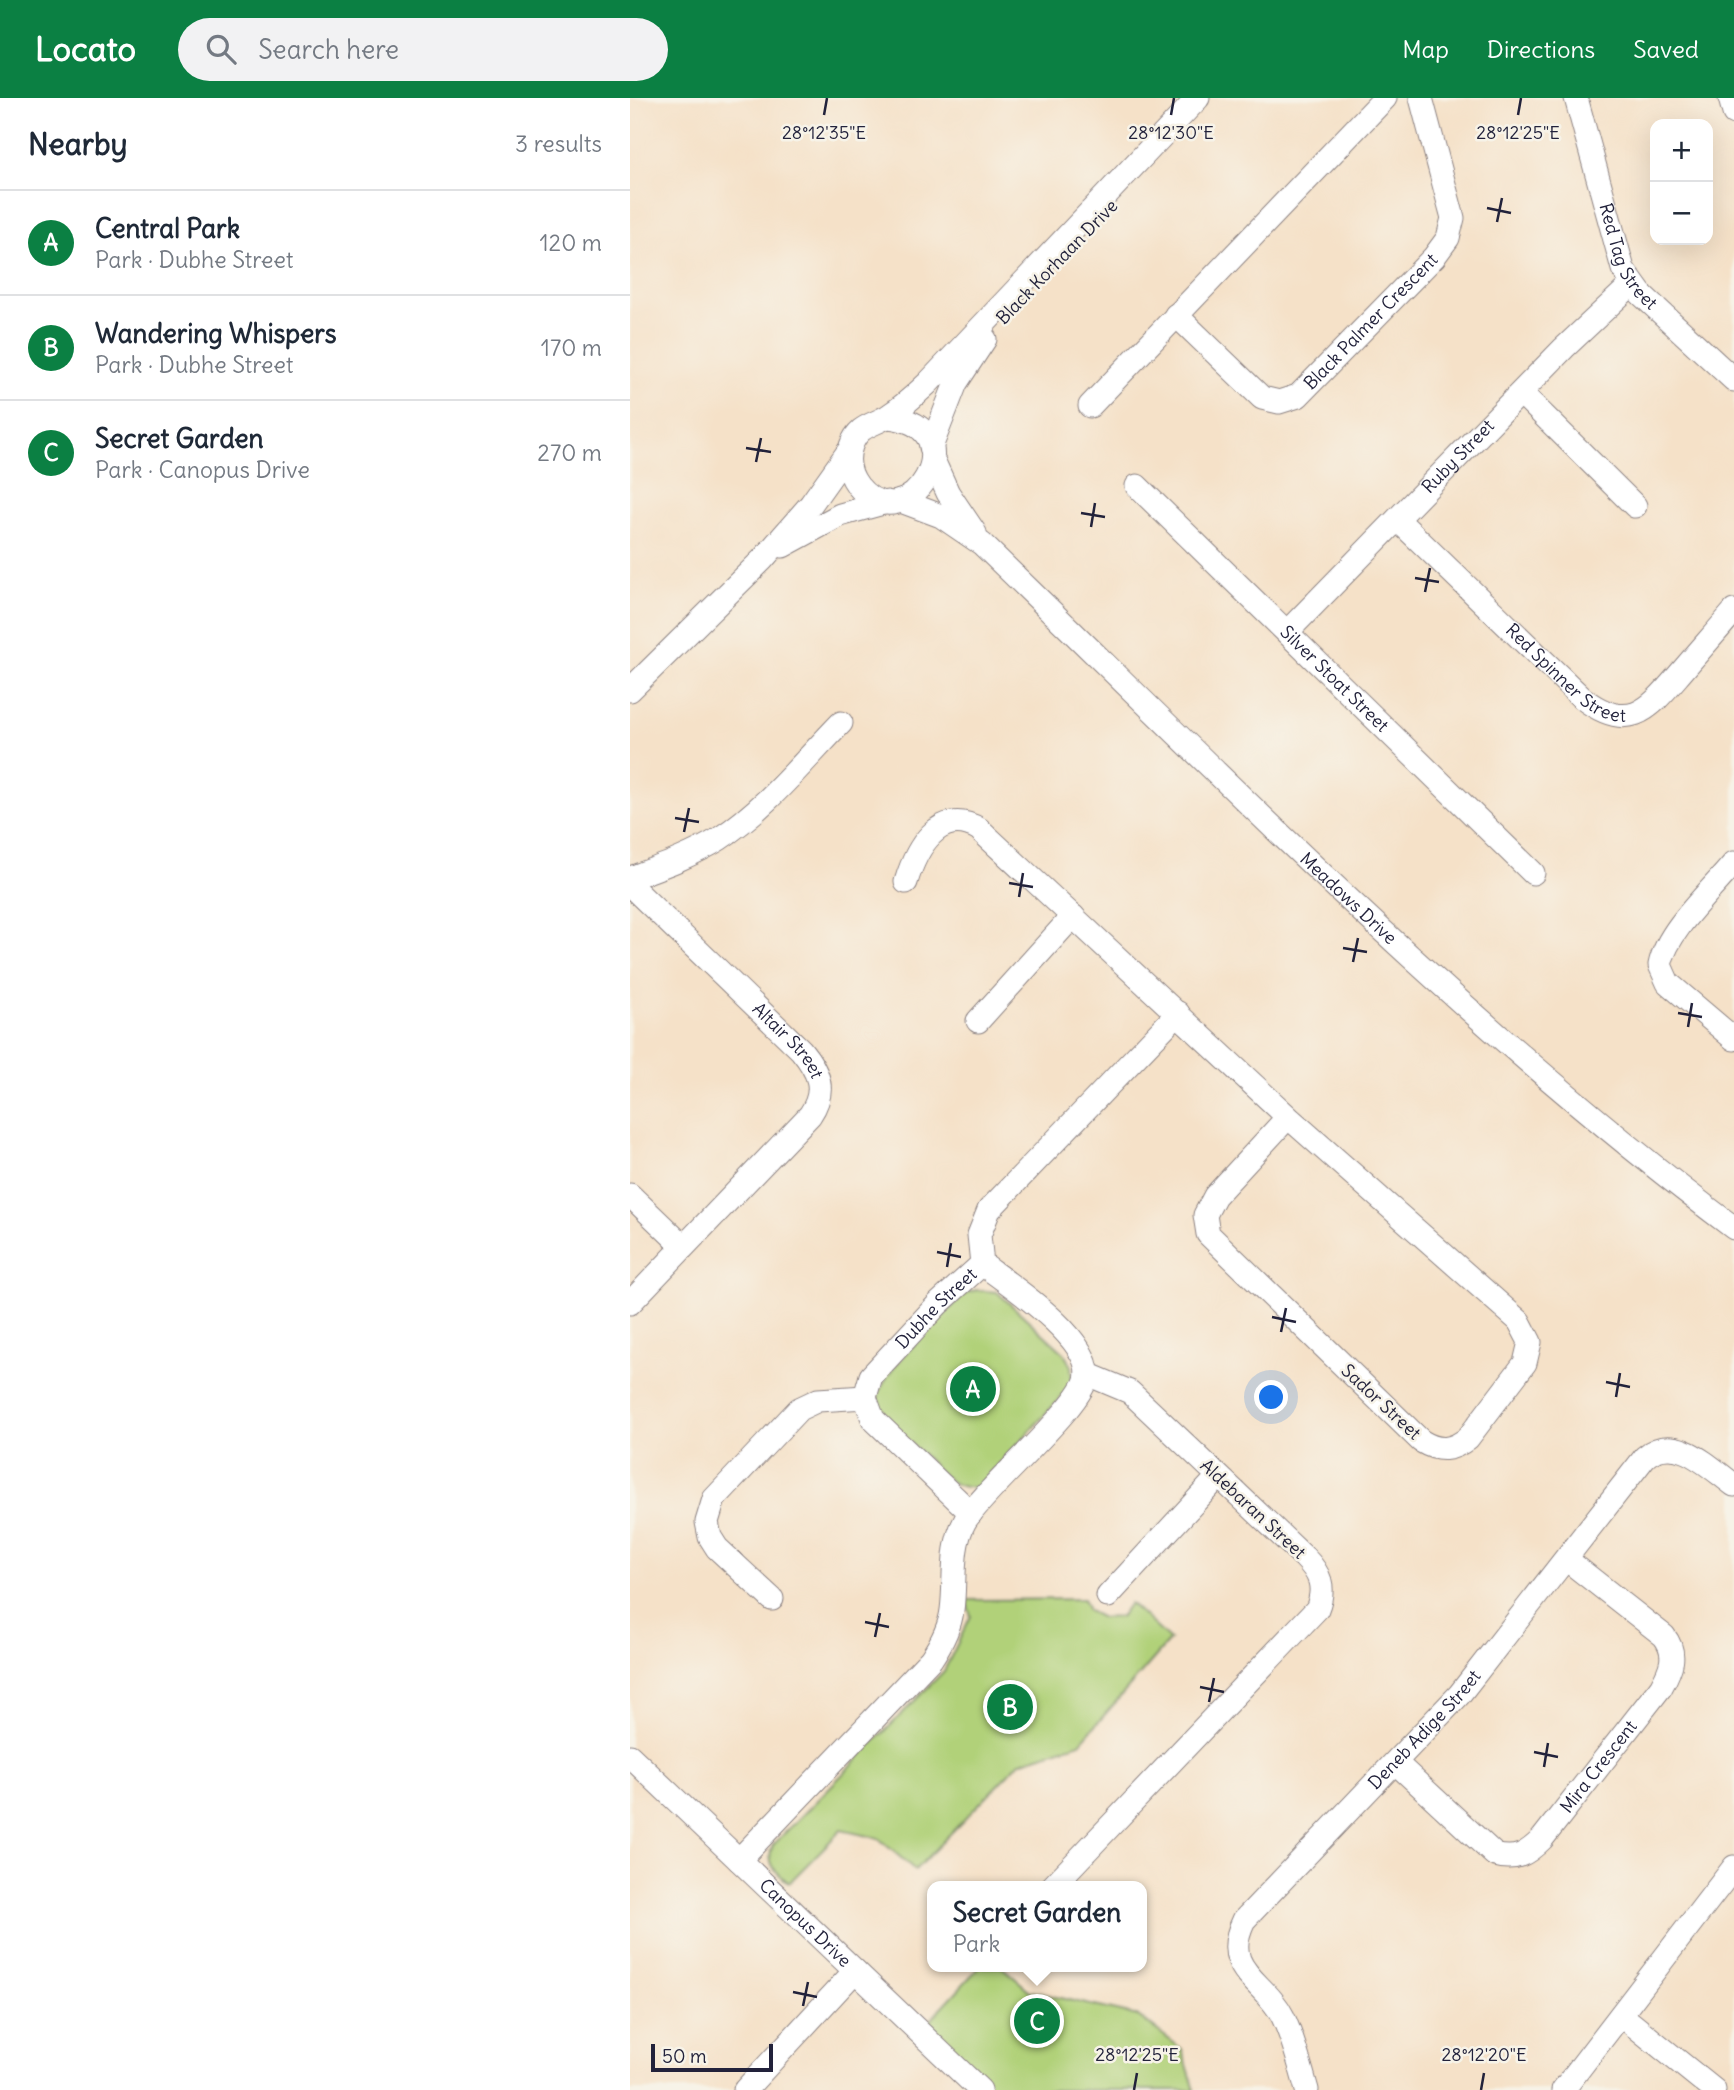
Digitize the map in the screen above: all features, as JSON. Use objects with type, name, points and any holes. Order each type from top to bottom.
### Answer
[{"type":"street","name":"Black Korhaan Drive","points":[[888,417],[928,383],[1198,98]]},
{"type":"street","name":"Black Korhaan Drive","points":[[932,453],[956,383],[994,328],[1214,98]]},
{"type":"street","points":[[1090,406],[1385,98]]},
{"type":"street","name":"Black Palmer Crescent","points":[[1176,315],[1262,398],[1279,402],[1298,396],[1434,257],[1448,238],[1452,210],[1421,98]]},
{"type":"street","name":"Red Tag Street","points":[[1576,98],[1612,238],[1623,269],[1632,284],[1734,380]]},
{"type":"street","points":[[1730,98],[1734,113]]},
{"type":"street","name":"Ruby Street","points":[[1287,632],[1632,284]]},
{"type":"street","points":[[1521,393],[1635,506]]},
{"type":"street","points":[[630,690],[650,674],[763,559],[811,503],[862,428],[888,417],[914,425],[932,453],[924,486],[894,501],[840,515],[763,559]]},
{"type":"street","points":[[848,452],[853,480],[862,491],[894,501]]},
{"type":"street","name":"Meadows Drive","points":[[932,453],[948,493],[982,544]]},
{"type":"street","name":"Silver Stoat Street","points":[[1137,486],[1533,873]]},
{"type":"street","name":"Meadows Drive","points":[[894,501],[941,516],[982,544],[1384,930],[1534,1064],[1679,1187],[1734,1228]]},
{"type":"street","name":"Red Spinner Street","points":[[1398,520],[1572,688],[1606,714],[1633,716],[1654,704],[1734,611]]},
{"type":"street","points":[[630,878],[693,853],[734,828],[769,799],[841,723]]},
{"type":"street","name":"Sador Street","points":[[906,882],[915,855],[929,836],[949,822],[969,823],[1288,1117],[1519,1321],[1528,1333],[1529,1351],[1525,1363],[1468,1438],[1457,1446],[1438,1449],[1421,1441],[1208,1234],[1205,1215],[1214,1196],[1288,1117]]},
{"type":"street","points":[[1734,863],[1677,930],[1665,948],[1660,965],[1668,983],[1734,1039]]},
{"type":"street","name":"Altair Street","points":[[630,885],[801,1050],[821,1085],[821,1096],[810,1115],[630,1303]]},
{"type":"street","points":[[978,1021],[1073,916]]},
{"type":"street","points":[[982,1264],[979,1235],[989,1210],[1178,1013]]},
{"type":"street","points":[[630,1195],[683,1246]]},
{"type":"street","name":"Dubhe Street","points":[[865,1397],[872,1376],[938,1304],[982,1264],[1031,1301],[1065,1333],[1083,1358],[1087,1374]]},
{"type":"street","points":[[739,1860],[931,1659],[947,1631],[952,1611],[956,1545],[971,1513],[1069,1407],[1087,1374]]},
{"type":"street","name":"Aldebaran Street","points":[[1058,1881],[1317,1609],[1322,1587],[1314,1567],[1130,1392],[1087,1374]]},
{"type":"street","points":[[772,1599],[717,1548],[710,1537],[707,1522],[714,1499],[799,1409],[818,1400],[865,1397],[873,1419],[971,1513]]},
{"type":"street","name":"Deneb Adige Street","points":[[1307,2090],[1284,2019],[1273,2002],[1243,1971],[1238,1961],[1236,1951],[1239,1930],[1244,1920],[1396,1763],[1469,1683],[1654,1450],[1679,1448],[1734,1485]]},
{"type":"street","points":[[1108,1596],[1218,1477]]},
{"type":"street","name":"Mira Crescent","points":[[1396,1763],[1495,1855],[1506,1858],[1528,1853],[1557,1822],[1661,1687],[1672,1662],[1671,1644],[1664,1636],[1566,1559]]},
{"type":"street","name":"Canopus Drive","points":[[630,1756],[980,2090]]},
{"type":"street","points":[[1563,2090],[1734,1867]]},
{"type":"street","points":[[745,2090],[855,1971]]},
{"type":"street","points":[[1621,2015],[1714,2090]]},
{"type":"green space","points":[[976,1290],[997,1292],[1063,1352],[1071,1366],[1072,1380],[1066,1392],[978,1487],[969,1488],[942,1475],[891,1425],[878,1405],[879,1393],[886,1379],[912,1346],[966,1293]]},
{"type":"green space","points":[[1083,1599],[1088,1611],[1102,1618],[1120,1617],[1130,1603],[1170,1640],[1080,1743],[1020,1762],[915,1870],[878,1838],[841,1830],[789,1883],[776,1871],[770,1857],[773,1845],[944,1671],[971,1616],[966,1600]]},
{"type":"green space","points":[[974,1972],[1008,1972],[1030,1991],[1138,2016],[1182,2049],[1195,2090],[993,2090],[925,2026]]},
{"type":"place","name":"Central Park","points":[[973,1389]]},
{"type":"place","name":"Wandering Whispers","points":[[1010,1707]]},
{"type":"place","name":"Secret Garden","points":[[1037,2021]]}]
